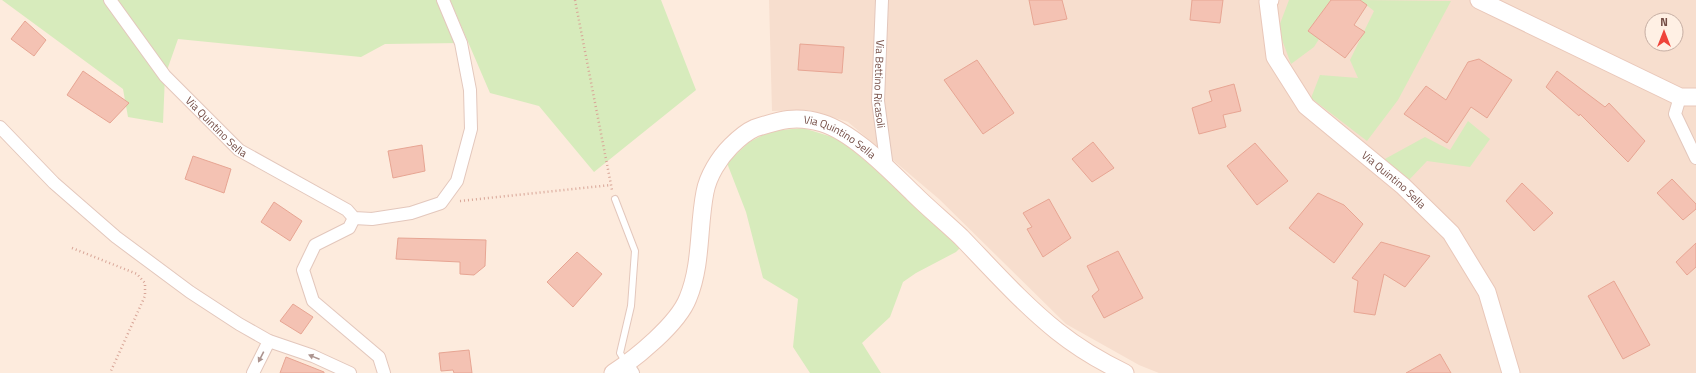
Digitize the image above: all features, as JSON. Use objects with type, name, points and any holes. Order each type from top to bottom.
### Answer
[{"type":"street","name":"Via Quintino Sella","points":[[110,0],[165,76],[239,150],[347,210],[354,218]]},
{"type":"street","points":[[384,373],[379,357],[313,301],[303,270],[315,244],[349,228],[354,218],[372,219],[411,213],[442,203],[457,181],[471,129],[470,90],[461,44],[444,0]]},
{"type":"street","name":"Via Bettino Ricasoli","points":[[882,0],[878,101],[887,168]]},
{"type":"street","name":"Via Quintino Sella","points":[[1270,0],[1268,2],[1275,57],[1302,100],[1306,106],[1403,186],[1451,233],[1487,292],[1511,373]]},
{"type":"street","points":[[1479,0],[1688,97],[1675,114],[1696,158]]},
{"type":"street","name":"Via Quintino Sella","points":[[624,370],[674,321],[688,300],[694,282],[698,259],[705,191],[722,155],[750,131],[789,118],[823,123],[845,133],[887,168],[959,235],[1016,294],[1057,331],[1125,373]]},
{"type":"street","points":[[0,128],[54,183],[116,237],[190,292],[239,324],[269,341],[313,356],[350,373]]},
{"type":"street","points":[[253,373],[269,341]]},
{"type":"lane","points":[[614,199],[635,251],[631,306],[620,353],[624,370]]},
{"type":"path","points":[[575,0],[614,199]]},
{"type":"path","points":[[442,203],[611,185]]},
{"type":"path","points":[[72,248],[137,274],[145,283],[145,296],[110,373]]},
{"type":"shaded area","points":[[769,0],[1696,0],[1696,373],[1159,373],[1139,365],[1066,324],[939,199],[848,122],[809,110],[772,111]]},
{"type":"green space","points":[[2,0],[443,0],[461,43],[385,44],[361,57],[178,39],[165,76],[163,123],[128,117],[123,89]]},
{"type":"green space","points":[[450,0],[661,0],[696,90],[594,172],[539,106],[490,93]]},
{"type":"green space","points":[[1289,0],[1331,0],[1308,31],[1319,39],[1314,47],[1291,64],[1278,29]]},
{"type":"green space","points":[[1360,0],[1451,1],[1398,100],[1367,141],[1311,98],[1320,75],[1358,78],[1350,60],[1374,11]]},
{"type":"green space","points":[[1468,121],[1490,139],[1470,167],[1427,161],[1408,181],[1383,160],[1425,137],[1450,150]]},
{"type":"green space","points":[[803,128],[842,140],[928,216],[960,248],[956,252],[916,273],[903,282],[890,317],[862,343],[881,373],[810,373],[793,347],[798,299],[763,278],[746,212],[727,163],[749,142],[771,131]]},
{"type":"building","points":[[1029,0],[1062,0],[1067,19],[1034,25]]},
{"type":"building","points":[[1192,0],[1223,0],[1220,23],[1190,20]]},
{"type":"building","points":[[1331,0],[1360,0],[1367,5],[1354,25],[1365,32],[1345,58],[1308,31]]},
{"type":"building","points":[[25,21],[46,40],[34,56],[11,39]]},
{"type":"building","points":[[800,44],[844,47],[842,73],[798,70]]},
{"type":"building","points":[[1479,59],[1512,80],[1487,118],[1471,107],[1447,143],[1404,114],[1426,86],[1446,100],[1468,62]]},
{"type":"building","points":[[977,60],[1014,113],[983,134],[944,80]]},
{"type":"building","points":[[83,71],[129,103],[110,123],[67,95]]},
{"type":"building","points":[[1557,71],[1605,107],[1609,103],[1645,141],[1628,162],[1580,114],[1579,116],[1546,87]]},
{"type":"building","points":[[1234,84],[1241,111],[1223,115],[1226,127],[1199,134],[1192,108],[1212,101],[1209,91]]},
{"type":"building","points":[[1093,142],[1114,168],[1092,182],[1072,159]]},
{"type":"building","points":[[1255,143],[1288,181],[1257,205],[1227,166]]},
{"type":"building","points":[[422,145],[425,171],[393,178],[388,151]]},
{"type":"building","points":[[193,156],[231,169],[224,193],[185,179]]},
{"type":"building","points":[[1672,179],[1696,204],[1696,209],[1683,220],[1657,193]]},
{"type":"building","points":[[1522,183],[1553,213],[1534,231],[1506,201]]},
{"type":"building","points":[[1318,193],[1344,205],[1363,224],[1334,263],[1289,228]]},
{"type":"building","points":[[1049,199],[1071,238],[1043,257],[1027,229],[1032,227],[1023,213]]},
{"type":"building","points":[[274,202],[302,221],[290,241],[261,222]]},
{"type":"building","points":[[398,238],[486,240],[485,266],[474,275],[460,274],[460,262],[396,259]]},
{"type":"building","points":[[1381,242],[1430,256],[1405,287],[1384,274],[1375,315],[1354,312],[1358,281],[1352,278]]},
{"type":"building","points":[[1696,243],[1696,267],[1687,275],[1676,262]]},
{"type":"building","points":[[1118,251],[1143,298],[1104,318],[1092,296],[1099,290],[1087,266]]},
{"type":"building","points":[[577,252],[602,274],[573,307],[547,282]]},
{"type":"building","points":[[1614,281],[1650,345],[1623,359],[1588,296]]},
{"type":"building","points":[[293,304],[313,317],[301,334],[280,321]]},
{"type":"building","points":[[469,350],[472,373],[454,373],[453,370],[441,371],[439,353]]},
{"type":"building","points":[[1440,354],[1451,373],[1406,373]]},
{"type":"building","points":[[286,357],[324,372],[324,373],[280,373]]}]
